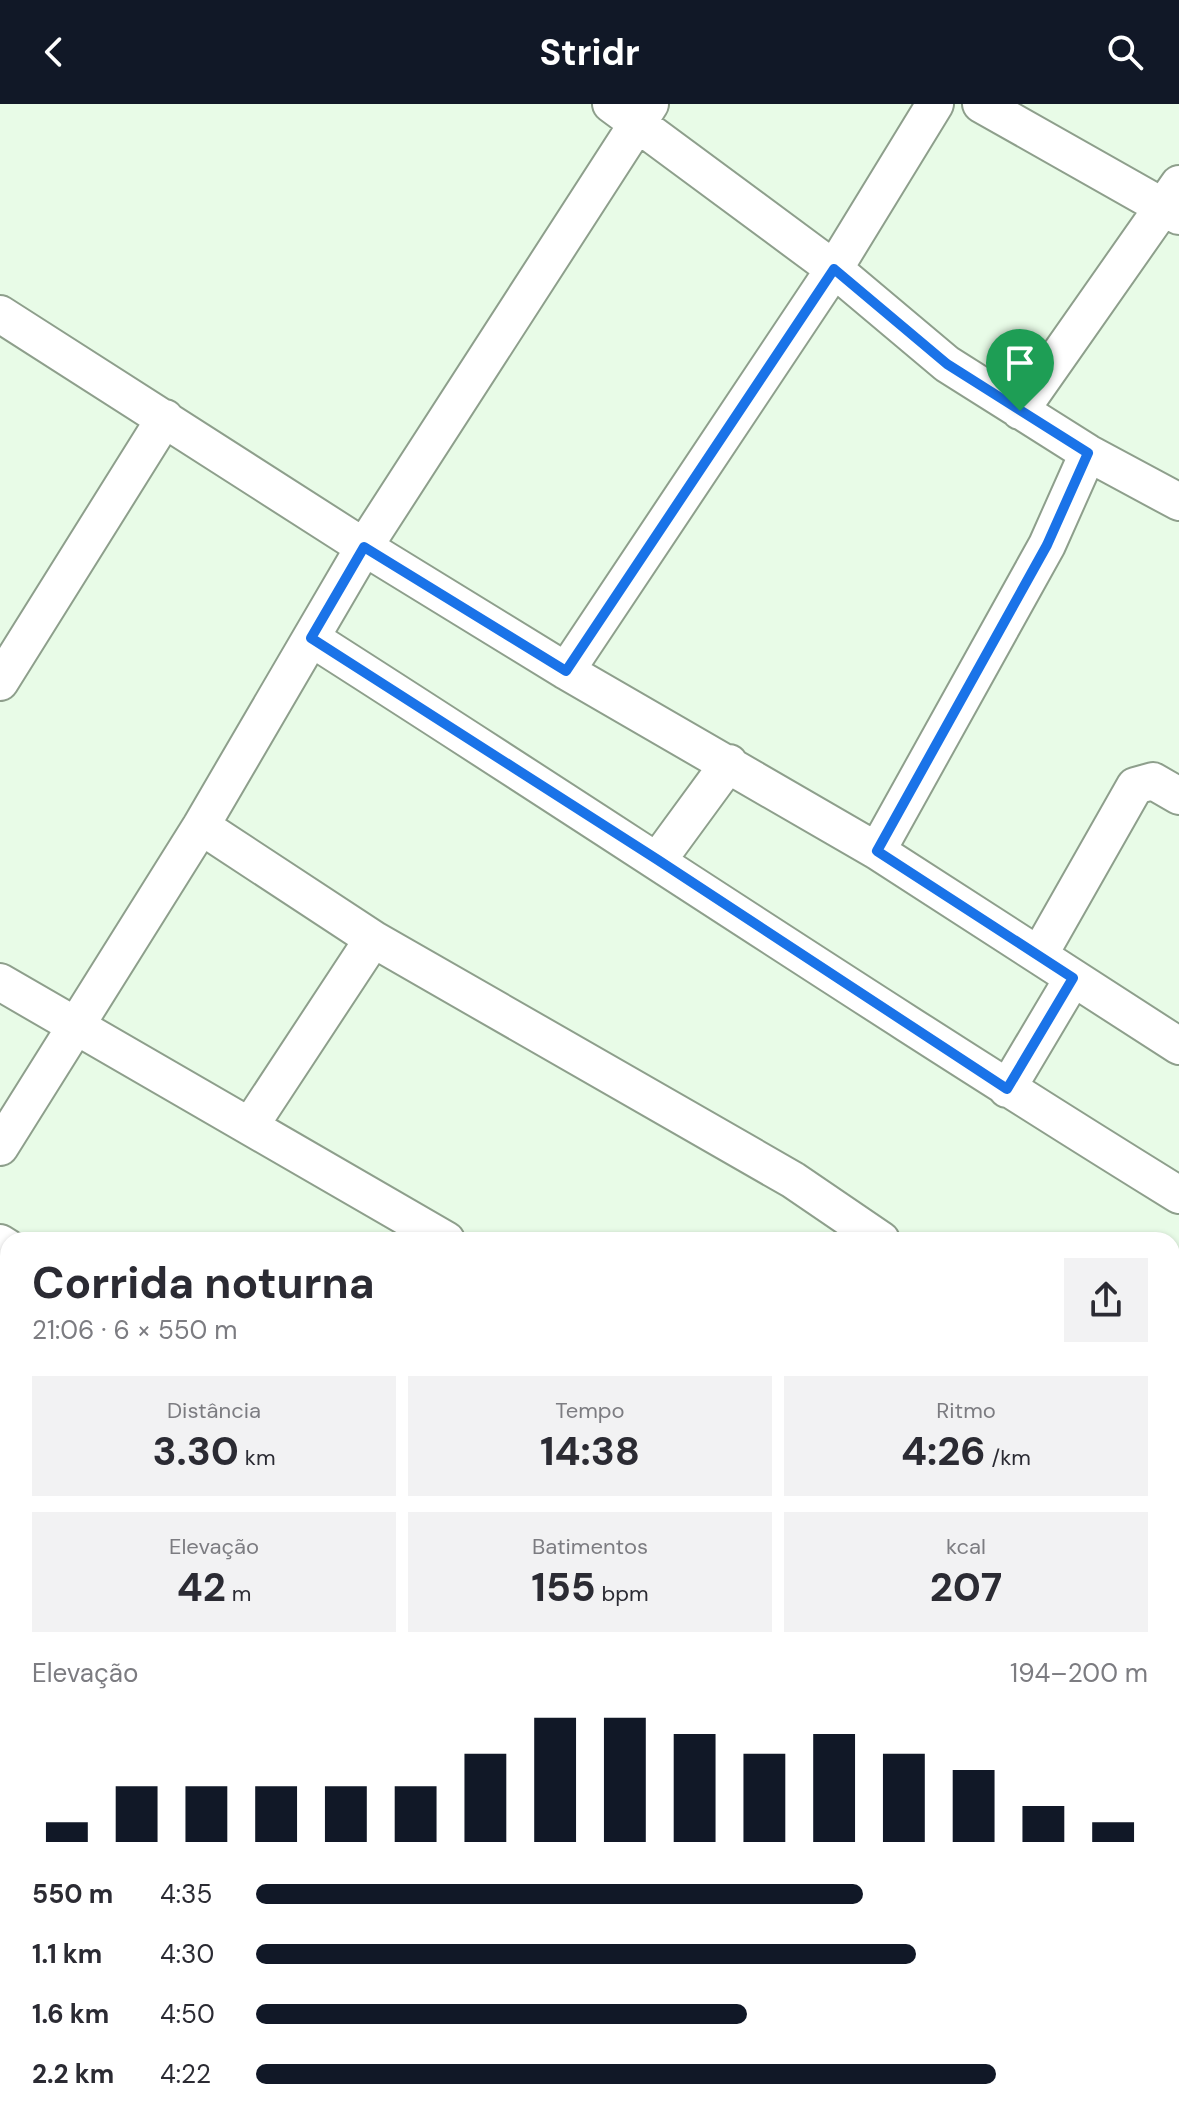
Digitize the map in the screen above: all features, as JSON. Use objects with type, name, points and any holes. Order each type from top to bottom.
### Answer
[{"type":"street","points":[[566,671],[834,269],[935,104]]},
{"type":"street","points":[[981,104],[1174,203],[1020,411]]},
{"type":"street","points":[[0,1147],[201,826],[364,547],[632,111],[834,269],[947,364],[1088,453],[1179,502]]},
{"type":"street","points":[[0,314],[364,547],[566,671],[877,851],[1179,1046]]},
{"type":"street","points":[[0,682],[165,418]]},
{"type":"street","points":[[877,851],[1047,545],[1088,453]]},
{"type":"street","points":[[311,638],[1007,1089],[1179,1195]]},
{"type":"street","points":[[658,860],[729,763]]},
{"type":"street","points":[[1039,955],[1135,786],[1143,781],[1153,781],[1179,796]]},
{"type":"street","points":[[201,826],[373,939],[793,1180],[869,1232]]},
{"type":"street","points":[[250,1126],[373,939]]},
{"type":"street","points":[[1007,1089],[1073,978]]},
{"type":"street","points":[[0,982],[432,1232]]},
{"type":"route","points":[[834,269],[947,364],[1020,411],[1088,453],[1047,545],[877,851],[1073,978],[1007,1089],[311,638],[364,547],[566,671],[834,269]]}]
